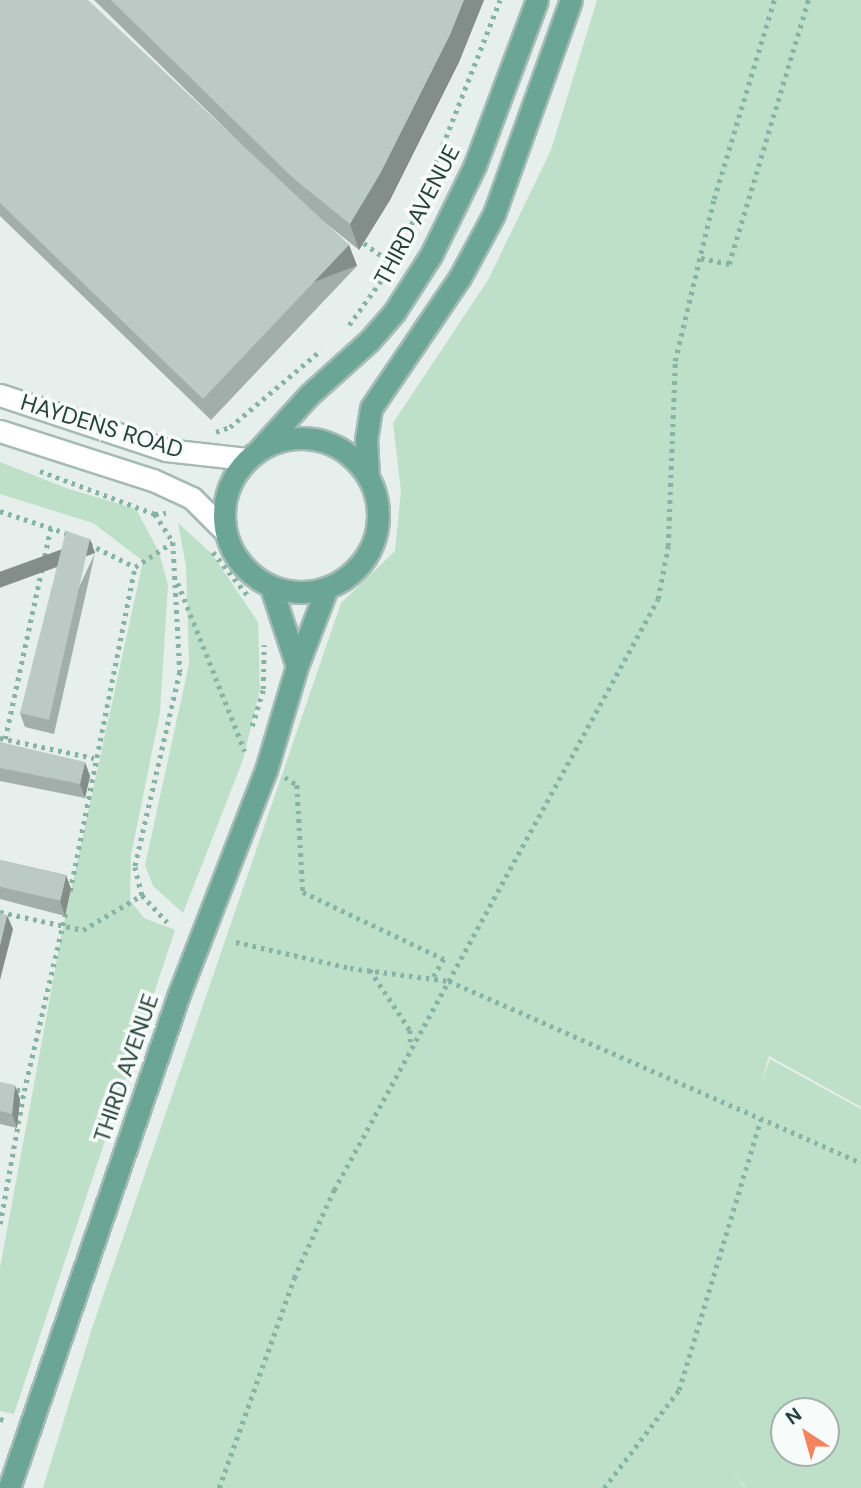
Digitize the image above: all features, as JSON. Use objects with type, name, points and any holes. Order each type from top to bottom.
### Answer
[{"type":"main road","name":"THIRD AVENUE","points":[[253,454],[309,395],[370,340],[396,311],[431,255],[475,165],[537,0]]},
{"type":"main road","points":[[369,477],[353,457],[332,444],[307,438],[282,440],[253,454],[229,487],[225,531],[234,554],[250,573],[271,587],[289,592],[327,588],[347,578],[373,542],[377,498],[369,477],[366,440],[372,408],[460,277],[494,214],[571,0]]},
{"type":"main road","points":[[271,587],[297,666]]},
{"type":"main road","name":"THIRD AVENUE","points":[[9,1488],[179,994],[266,770],[297,666],[327,588]]},
{"type":"street","name":"HAYDENS ROAD","points":[[0,395],[166,450],[253,454]]},
{"type":"street","name":"HAYDENS ROAD","points":[[0,431],[153,480],[192,498],[225,531]]},
{"type":"path","points":[[347,327],[394,265],[500,0]]},
{"type":"path","points":[[219,1488],[294,1278],[334,1190],[658,599],[668,546],[675,361],[701,258],[774,0]]},
{"type":"path","points":[[701,258],[729,264],[808,0]]},
{"type":"path","points":[[364,243],[394,265]]},
{"type":"path","points":[[203,435],[230,427],[327,344]]},
{"type":"path","points":[[35,469],[155,514],[176,512]]},
{"type":"path","points":[[0,511],[51,527],[135,566]]},
{"type":"path","points":[[155,514],[173,542],[180,672],[135,867],[142,895],[167,922]]},
{"type":"path","points":[[51,527],[3,739],[94,758]]},
{"type":"path","points":[[0,1224],[24,1091],[63,927],[94,758],[135,566],[173,542]]},
{"type":"path","points":[[211,550],[254,605]]},
{"type":"path","points":[[176,577],[245,751]]},
{"type":"path","points":[[243,760],[263,689],[265,639]]},
{"type":"path","points":[[282,776],[298,785],[303,892],[444,959],[431,981]]},
{"type":"path","points":[[0,912],[83,930],[142,895]]},
{"type":"path","points":[[236,942],[431,981],[449,981],[861,1163]]},
{"type":"path","points":[[370,969],[410,1030],[411,1048]]},
{"type":"path","points":[[0,1086],[24,1091]]},
{"type":"path","points":[[604,1488],[679,1390],[761,1119]]},
{"type":"path","points":[[4,1432],[12,1408]]},
{"type":"path","points":[[0,1419],[8,1421]]},
{"type":"green space","points":[[597,0],[861,0],[861,1107],[769,1056],[762,1081],[770,1059],[861,1109],[861,1488],[746,1488],[733,1471],[745,1488],[43,1488],[92,1328],[341,603],[395,551],[401,491],[393,423],[488,280],[551,150]]},
{"type":"green space","points":[[0,462],[66,488],[136,509],[159,552],[168,585],[160,713],[131,855],[130,900],[144,918],[175,930],[14,1414],[0,1411],[0,1268],[63,927],[143,561],[93,523],[0,494]]},
{"type":"green space","points":[[178,523],[212,554],[258,622],[260,689],[243,760],[183,913],[153,886],[145,865],[189,664],[186,566]]},
{"type":"building","points":[[0,0],[88,0],[349,245],[203,399],[0,203]]},
{"type":"building","points":[[111,0],[464,0],[450,35],[380,174],[350,224],[293,178]]},
{"type":"building","points":[[66,531],[90,539],[49,720],[20,713]]},
{"type":"building","points":[[0,742],[85,762],[80,784],[0,768]]},
{"type":"building","points":[[0,860],[66,875],[60,901],[0,887]]},
{"type":"building","points":[[0,913],[7,915],[0,945]]},
{"type":"building","points":[[0,1082],[15,1085],[12,1114],[0,1111]]}]
